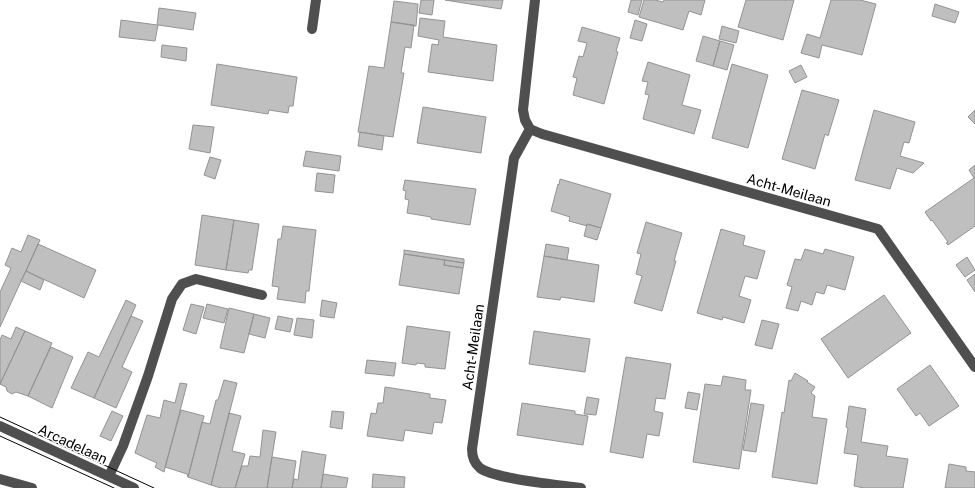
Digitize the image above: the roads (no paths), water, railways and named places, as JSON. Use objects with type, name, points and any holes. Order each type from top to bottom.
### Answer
[{"type":"street","points":[[312,29],[316,0]]},
{"type":"street","points":[[530,129],[522,110],[535,0]]},
{"type":"street","name":"Acht-Meilaan","points":[[581,488],[495,475],[480,468],[472,458],[472,449],[514,158],[530,129],[542,134],[878,229],[975,367]]},
{"type":"street","points":[[109,476],[123,446],[148,376],[172,299],[182,284],[196,279],[262,295]]},
{"type":"street","name":"Arcadelaan","points":[[0,426],[134,488]]},
{"type":"street","points":[[0,479],[32,488]]},
{"type":"tram line","points":[[0,417],[154,488]]},
{"type":"tram line","points":[[0,436],[114,488]]}]
